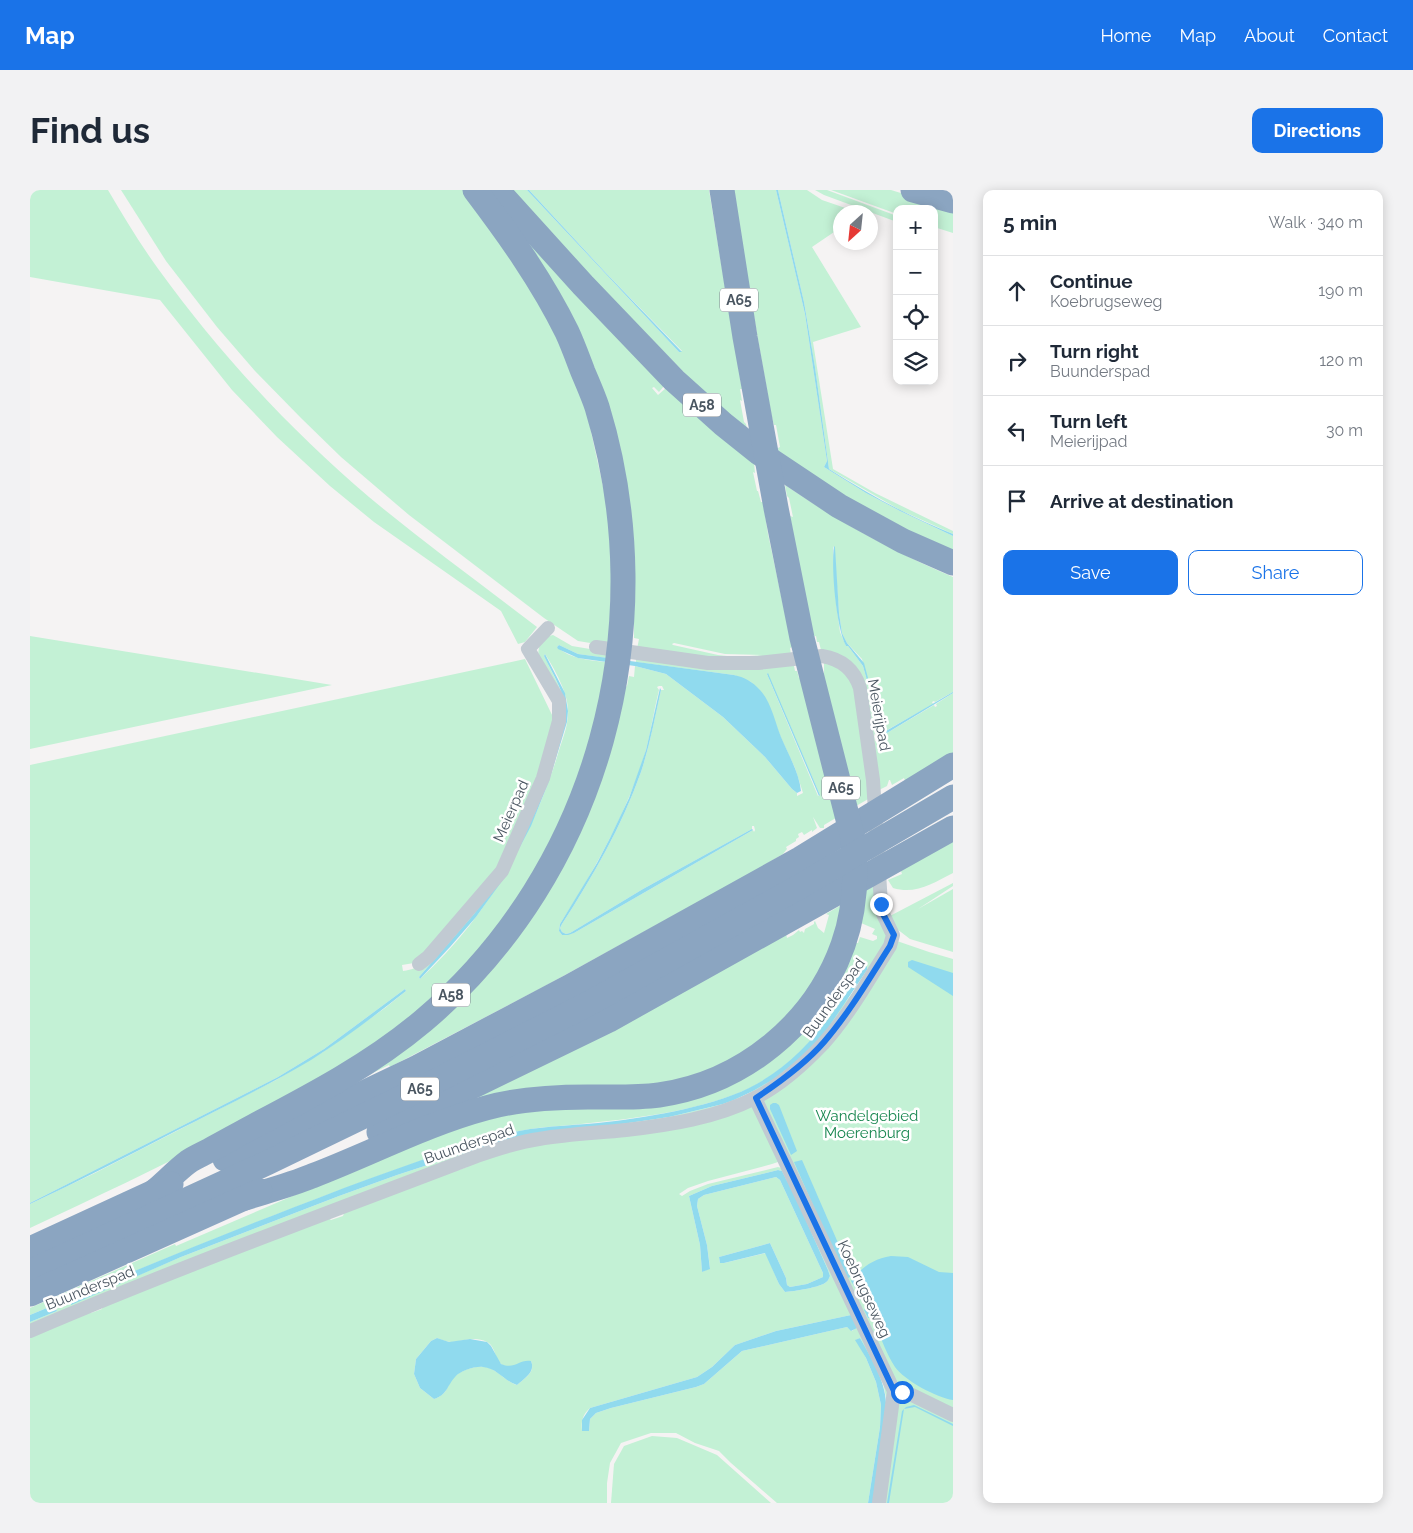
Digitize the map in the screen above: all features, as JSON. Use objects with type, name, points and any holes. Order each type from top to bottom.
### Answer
[{"type":"highway","name":"A58","points":[[155,1191],[189,1161],[358,1068],[392,1046],[425,1020],[487,958],[514,923],[566,836],[590,778],[603,735],[614,684],[621,623],[624,577],[620,510],[612,463],[596,404],[567,332],[541,285],[508,234],[475,190]]},
{"type":"highway","name":"A58","points":[[497,190],[583,285],[674,380],[723,424],[758,452],[839,506],[903,541],[953,563]]},
{"type":"highway","name":"A65","points":[[245,1198],[311,1177],[430,1128],[486,1108],[537,1100],[658,1095],[691,1088],[714,1080],[736,1070],[764,1053],[778,1041],[809,1008],[829,977],[844,943],[853,903],[855,867],[853,839],[802,638],[757,410],[722,190]]},
{"type":"highway","points":[[913,190],[953,201]]},
{"type":"highway","name":"A65","points":[[30,1249],[257,1145],[416,1068],[572,986],[800,859],[953,764]]},
{"type":"highway","name":"A65","points":[[30,1272],[269,1162],[428,1085],[586,1005],[799,887],[953,797]]},
{"type":"highway","name":"A65","points":[[30,1294],[245,1198],[609,1020],[953,828]]},
{"type":"street","name":"Meierpad","points":[[419,964],[502,871],[543,778],[559,721],[559,701],[528,649],[548,628]]},
{"type":"street","name":"Meierijpad","points":[[596,648],[708,663],[758,663],[822,656],[832,658],[851,670],[857,678],[860,688],[873,780],[881,904],[883,914],[894,935]]},
{"type":"street","name":"Buunderspad","points":[[30,1330],[298,1224],[506,1146],[540,1139],[627,1130],[676,1122],[729,1109],[756,1098],[801,1065],[823,1043],[841,1021],[890,946],[894,935]]},
{"type":"street","name":"Koebrugseweg","points":[[756,1098],[894,1391]]},
{"type":"street","points":[[879,1503],[894,1391],[912,1395],[953,1415]]},
{"type":"green space","points":[[30,190],[108,190],[145,250],[182,301],[257,390],[340,472],[369,497],[431,547],[537,627],[525,642],[518,644],[501,611],[374,522],[330,486],[277,437],[232,390],[160,300],[30,277]]},
{"type":"green space","points":[[121,190],[463,190],[492,228],[550,320],[583,395],[613,532],[609,646],[578,641],[544,618],[409,515],[341,457],[255,371],[217,327],[166,261]]},
{"type":"green space","points":[[481,190],[664,386],[659,392],[654,387],[652,388],[658,395],[666,388],[754,463],[755,473],[753,472],[757,491],[761,502],[763,502],[792,647],[790,648],[791,655],[758,662],[637,649],[639,639],[634,638],[634,621],[630,607],[612,441]],"holes":[[[672,644],[725,654],[763,655],[736,657],[718,655]]]},
{"type":"green space","points":[[507,190],[527,190],[679,352],[682,351],[529,190],[709,190],[742,389],[740,389],[742,401],[740,400],[748,435],[728,418]]},
{"type":"green space","points":[[732,190],[776,190],[805,314],[827,461],[824,467],[866,493],[953,536],[953,556],[915,538],[779,458],[778,448],[780,447],[776,425],[774,425],[771,414]]},
{"type":"green space","points":[[778,190],[807,190],[822,200],[837,205],[833,205],[833,233],[812,247],[861,327],[813,342],[833,469],[875,493],[953,531],[953,534],[900,510],[829,469],[804,302]]},
{"type":"green space","points":[[815,190],[827,190],[867,205],[851,205]]},
{"type":"green space","points":[[831,190],[891,190],[953,209],[953,233],[938,228],[938,205],[893,205],[893,213],[878,207],[878,205],[872,205]]},
{"type":"green space","points":[[878,209],[893,215],[893,221],[878,215]]},
{"type":"green space","points":[[785,485],[867,535],[953,577],[953,692],[932,702],[933,704],[879,735],[875,733],[874,736],[877,742],[883,739],[882,736],[934,705],[935,707],[937,706],[936,704],[953,693],[953,754],[905,781],[904,778],[892,785],[889,780],[887,786],[879,790],[864,690],[821,650],[816,636],[812,637],[790,516],[793,517]],"holes":[[[834,546],[842,633],[847,643],[862,659],[867,680],[863,666],[848,646],[846,646],[840,632],[836,603]]]},
{"type":"green space","points":[[553,635],[572,646],[608,652],[606,658],[578,654],[559,645],[557,647],[568,654],[586,660],[605,662],[604,673],[607,674],[597,724],[574,794],[550,845],[521,894],[488,940],[485,940],[487,942],[457,975],[459,977],[382,1044],[323,1081],[174,1159],[30,1228],[30,1204],[95,1173],[276,1080],[323,1052],[406,991],[405,989],[324,1049],[278,1077],[30,1203],[30,765],[525,659],[553,717],[557,716],[545,764],[523,819],[495,870],[480,892],[422,957],[414,963],[402,965],[403,971],[409,970],[418,967],[426,961],[462,922],[497,878],[517,843],[541,789],[552,759],[563,717],[561,705],[539,661],[540,645],[548,636]],"holes":[[[545,654],[563,689],[568,716],[546,788],[534,819],[519,848],[485,905],[465,932],[420,979],[419,977],[474,914],[500,879],[530,824],[548,780],[566,714],[561,691],[544,656]]]},
{"type":"green space","points":[[30,636],[332,685],[30,749]]},
{"type":"green space","points":[[636,659],[794,666],[799,678],[801,677],[841,815],[824,825],[824,828],[820,828],[813,817],[817,828],[804,835],[802,832],[798,834],[799,837],[796,841],[786,847],[787,849],[783,854],[753,872],[545,986],[390,1067],[389,1065],[312,1103],[505,944],[621,690],[627,686],[629,676],[634,677],[635,666],[666,674],[723,717],[765,757],[797,793],[797,796],[803,793],[795,768],[767,701],[751,682],[734,675],[636,662]],"holes":[[[767,674],[820,795],[818,796]],[[662,686],[664,690],[661,690],[641,772],[625,812],[606,850],[560,928],[562,932],[570,933],[643,889],[752,829],[752,826],[754,826],[755,830],[574,933],[562,935],[559,931],[560,924],[609,840],[638,773],[646,750],[659,690],[657,687]]]},
{"type":"green space","points":[[829,660],[853,679],[870,798],[856,806],[823,674],[824,661]]},
{"type":"green space","points":[[953,839],[953,873],[917,889],[901,890],[893,888],[888,880],[902,874],[901,871]]},
{"type":"green space","points":[[953,883],[953,886],[918,909],[953,889],[953,952],[910,939],[897,929],[888,917]]},
{"type":"green space","points":[[877,884],[877,902],[887,929],[887,943],[855,996],[834,1026],[811,1052],[762,1089],[736,1102],[678,1119],[614,1129],[539,1137],[495,1146],[124,1288],[30,1327],[30,1322],[57,1311],[54,1305],[30,1315],[30,1308],[175,1244],[176,1246],[444,1132],[487,1118],[529,1112],[675,1102],[720,1088],[741,1078],[761,1066],[797,1037],[826,1001],[860,937],[873,941],[877,939],[877,936],[872,934],[875,929],[861,923],[864,892]],"holes":[[[867,967],[867,970],[834,1022],[810,1049],[783,1072],[744,1096],[723,1104],[669,1117],[601,1127],[548,1132],[495,1143],[339,1196],[181,1257],[71,1304],[70,1298],[179,1253],[342,1189],[451,1151],[518,1131],[658,1114],[699,1106],[737,1094],[766,1079],[800,1052],[829,1020],[860,971]]]},
{"type":"green space","points":[[848,901],[845,922],[796,1018],[697,1082],[470,1098],[786,934],[787,938],[799,930],[804,933],[805,929],[814,924],[815,921],[818,928],[824,933],[829,915],[826,914]]},
{"type":"green space","name":"Wandelgebied Moerenburg","points":[[897,941],[953,959],[953,1503],[882,1503],[897,1408],[900,1403],[900,1393],[761,1101]]},
{"type":"green space","points":[[750,1105],[757,1109],[760,1114],[780,1159],[772,1164],[708,1181],[688,1188],[679,1194],[682,1196],[708,1184],[778,1167],[785,1169],[885,1381],[888,1394],[888,1415],[876,1503],[873,1503],[885,1419],[886,1397],[883,1383],[860,1338],[856,1340],[876,1382],[881,1405],[880,1427],[868,1503],[777,1503],[719,1451],[695,1443],[676,1433],[651,1433],[621,1443],[610,1463],[607,1503],[30,1503],[30,1334],[86,1310],[91,1313],[102,1309],[103,1303],[327,1217],[331,1220],[343,1216],[345,1210],[454,1168],[459,1170],[467,1167],[469,1162],[497,1152],[548,1141],[636,1132],[700,1120]],"holes":[[[778,1170],[782,1171],[797,1200],[828,1270],[830,1276],[828,1281],[817,1286],[785,1292],[779,1284],[766,1253],[720,1263],[719,1257],[770,1243],[786,1278],[787,1285],[790,1287],[807,1284],[823,1277],[823,1273],[780,1180],[776,1177],[704,1195],[698,1199],[697,1206],[707,1245],[710,1268],[702,1272],[700,1245],[689,1196],[712,1186]],[[851,1315],[856,1328],[852,1331],[847,1327],[742,1351],[704,1384],[596,1413],[590,1419],[589,1431],[582,1430],[583,1418],[590,1408],[697,1377],[712,1367],[735,1345],[776,1331]],[[437,1338],[450,1342],[474,1339],[483,1340],[490,1344],[501,1364],[509,1367],[531,1361],[532,1369],[517,1385],[490,1368],[470,1368],[455,1376],[445,1392],[434,1399],[420,1388],[414,1374],[416,1359],[431,1341]]]},
{"type":"green space","points":[[652,1436],[677,1438],[717,1455],[771,1503],[611,1503],[614,1464],[624,1446]]},
{"type":"water","points":[[527,190],[529,190],[682,352],[679,352]]},
{"type":"water","points":[[776,190],[778,190],[804,302],[829,469],[889,504],[953,534],[953,536],[866,493],[824,467],[827,461],[805,314]]},
{"type":"water","points":[[834,546],[842,633],[847,643],[864,663],[867,680],[863,666],[848,646],[846,646],[839,625],[834,582]]},
{"type":"water","points":[[559,645],[578,654],[734,675],[748,680],[760,690],[770,706],[796,770],[801,791],[797,793],[792,789],[765,757],[723,717],[666,674],[635,666],[578,658],[558,649]]},
{"type":"water","points":[[545,654],[565,693],[568,711],[567,722],[549,781],[531,826],[502,881],[476,917],[420,979],[419,977],[474,914],[500,879],[565,724],[566,715],[563,697],[544,656]]},
{"type":"water","points":[[767,674],[820,795],[819,796]]},
{"type":"water","points":[[660,688],[647,752],[625,812],[585,888],[562,924],[560,928],[562,932],[570,933],[643,889],[753,830],[574,933],[562,935],[559,931],[560,924],[597,863],[629,798],[646,750]]},
{"type":"water","points":[[953,692],[882,736],[877,737],[879,735]]},
{"type":"water","points":[[912,960],[953,973],[953,996],[908,967],[908,962]]},
{"type":"water","points":[[865,966],[867,970],[826,1031],[802,1057],[774,1079],[734,1100],[669,1117],[495,1143],[339,1196],[181,1257],[71,1305],[70,1298],[180,1252],[398,1168],[452,1150],[517,1131],[655,1115],[695,1107],[733,1095],[768,1077],[800,1051],[840,1003]]},
{"type":"water","points":[[405,989],[406,991],[360,1027],[294,1070],[122,1159],[30,1204],[278,1077],[324,1049]]},
{"type":"water","points":[[773,1103],[779,1105],[797,1151],[791,1155],[770,1109],[770,1105]]},
{"type":"water","points":[[802,1160],[852,1275],[846,1280],[794,1162]]},
{"type":"water","points":[[778,1170],[782,1171],[797,1200],[828,1270],[830,1276],[828,1281],[817,1286],[785,1292],[779,1284],[765,1253],[720,1263],[719,1257],[770,1243],[786,1278],[787,1285],[790,1287],[807,1284],[823,1277],[823,1273],[780,1180],[776,1177],[704,1195],[698,1199],[697,1206],[707,1245],[710,1269],[702,1272],[700,1245],[689,1196],[712,1186]]},
{"type":"water","points":[[891,1256],[908,1257],[939,1272],[953,1273],[953,1400],[938,1396],[921,1388],[899,1372],[887,1352],[876,1327],[879,1319],[877,1317],[868,1318],[864,1310],[867,1307],[851,1281],[868,1264]]},
{"type":"water","points":[[54,1305],[57,1311],[30,1322],[30,1315]]},
{"type":"water","points":[[851,1315],[857,1328],[851,1331],[847,1327],[742,1351],[704,1384],[596,1413],[590,1419],[589,1431],[582,1431],[582,1420],[590,1408],[697,1377],[712,1367],[735,1345],[776,1331]]},
{"type":"water","points":[[437,1338],[449,1342],[470,1339],[487,1342],[501,1364],[510,1366],[523,1361],[531,1361],[531,1372],[517,1385],[488,1368],[476,1367],[468,1369],[457,1375],[444,1393],[434,1399],[420,1388],[414,1374],[416,1359],[431,1341]]},
{"type":"water","points":[[860,1338],[880,1378],[886,1403],[873,1503],[868,1503],[880,1427],[881,1405],[876,1382],[866,1358],[855,1340]]},
{"type":"water","points":[[914,1405],[953,1424],[953,1426],[915,1407],[904,1409]]},
{"type":"water","points":[[904,1409],[889,1503],[887,1503],[902,1411]]},
{"type":"route","points":[[881,904],[883,914],[894,935],[890,946],[841,1021],[823,1043],[801,1065],[756,1098],[894,1391],[902,1392]]}]
